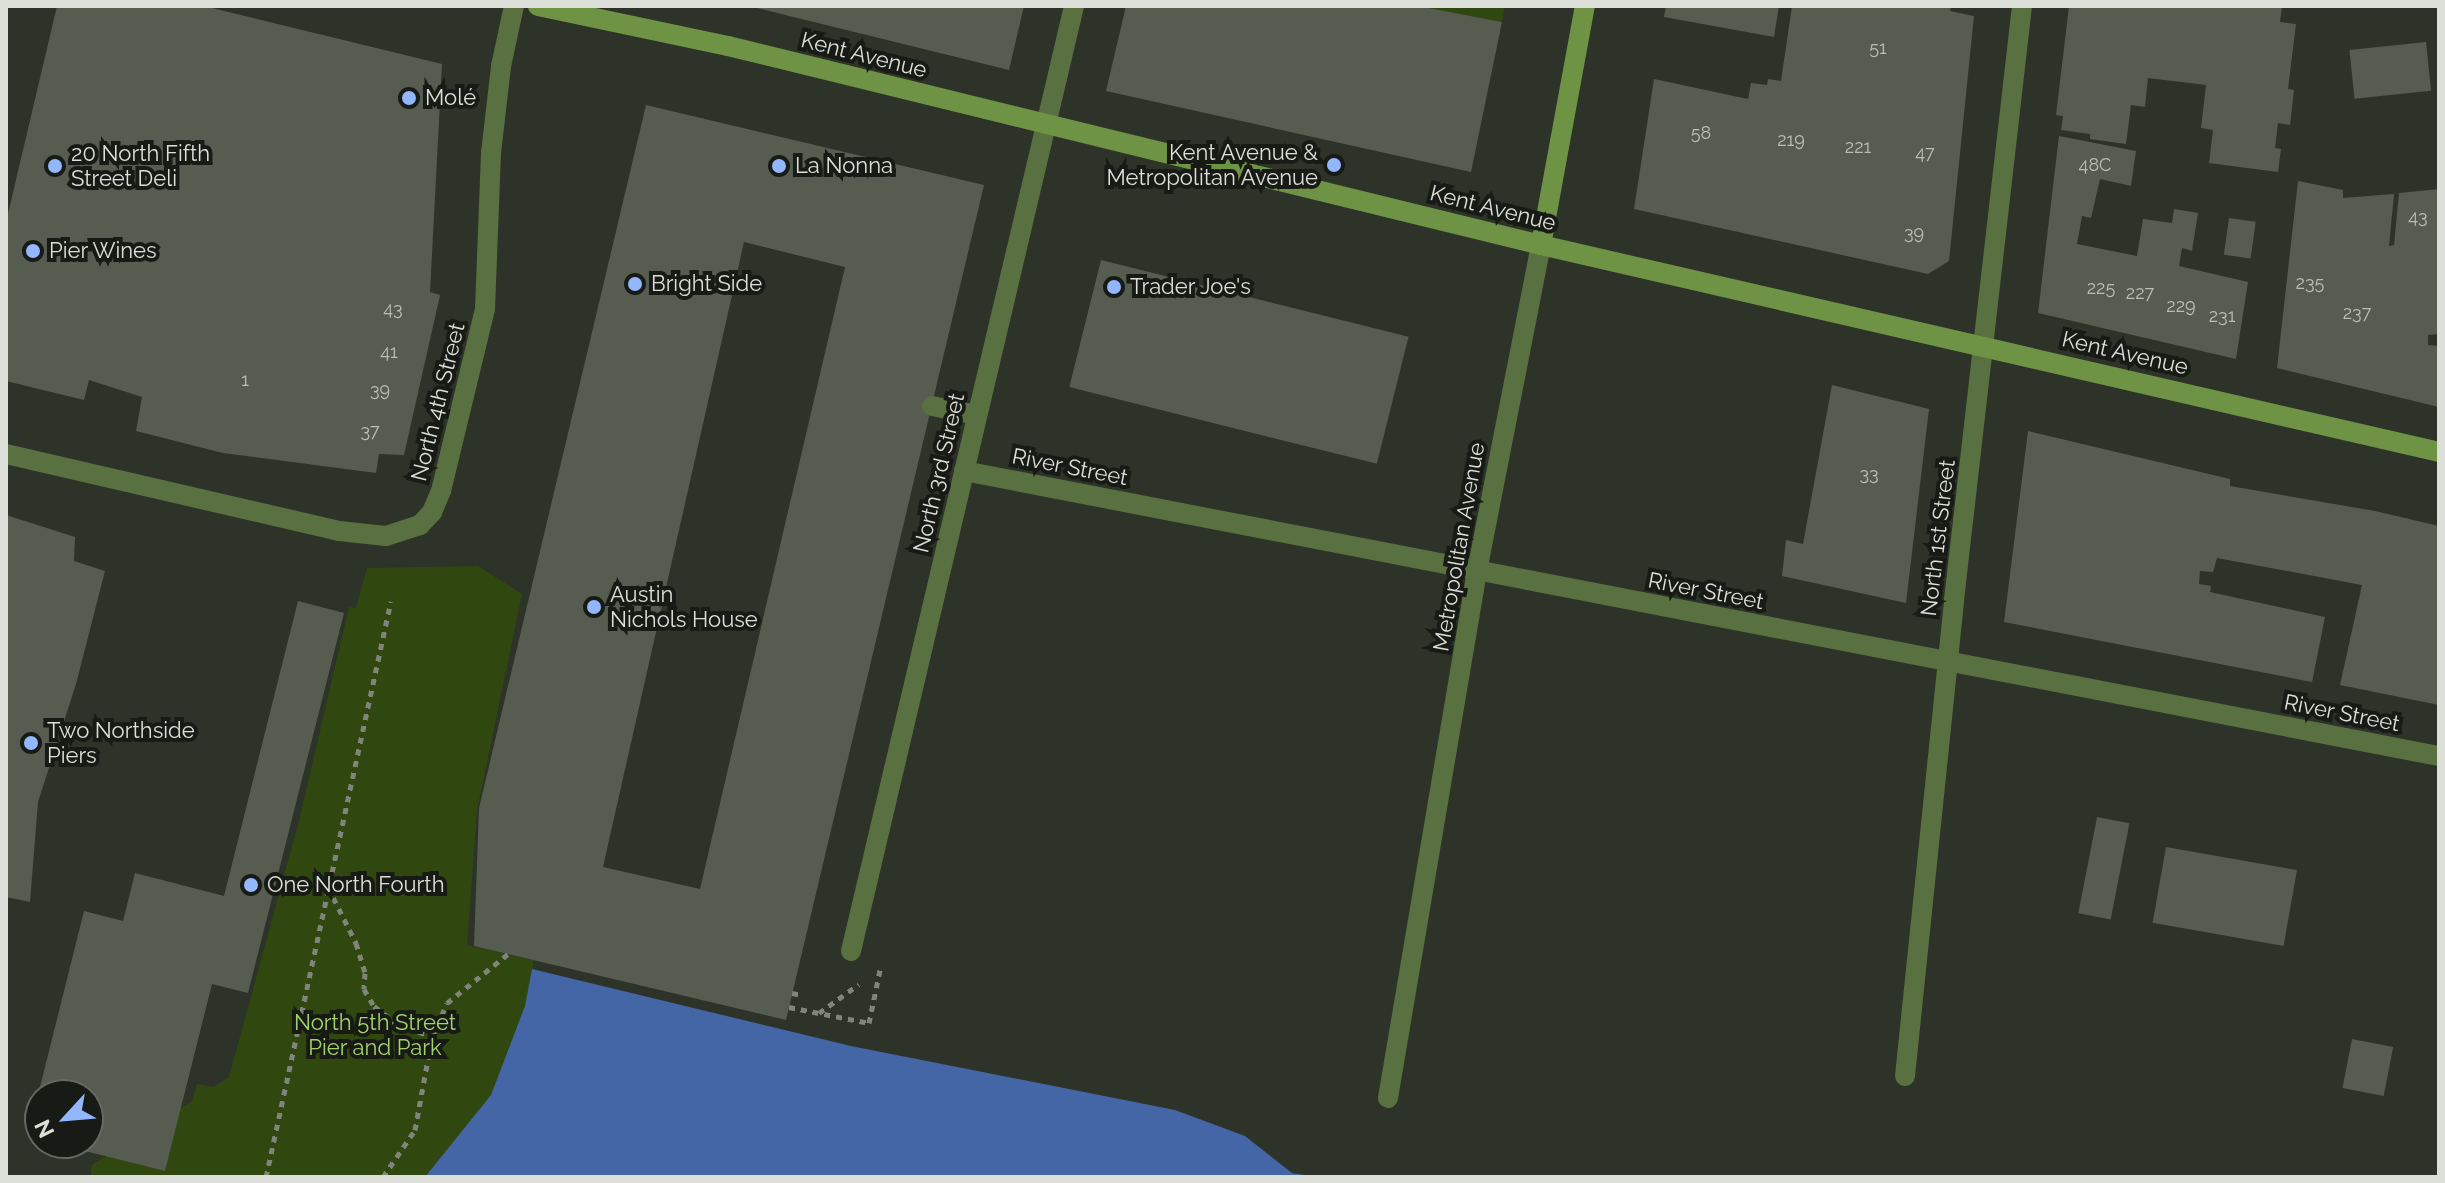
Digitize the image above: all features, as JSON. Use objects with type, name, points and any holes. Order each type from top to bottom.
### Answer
[{"type":"main road","name":"Kent Avenue","points":[[538,6],[728,46],[1541,245],[2439,452]]},
{"type":"main road","name":"Metropolitan Avenue","points":[[1541,245],[1585,6]]},
{"type":"street","name":"North 4th Street","points":[[6,454],[339,531],[386,536],[420,525],[432,512],[441,491],[485,309],[491,153],[501,66],[514,6]]},
{"type":"street","name":"North 3rd Street","points":[[851,951],[1074,6]]},
{"type":"street","name":"North 1st Street","points":[[1905,1076],[2022,6]]},
{"type":"street","name":"Metropolitan Avenue","points":[[1388,1098],[1477,571],[1541,245]]},
{"type":"street","points":[[932,406],[977,415]]},
{"type":"street","name":"River Street","points":[[964,471],[2439,756]]},
{"type":"path","points":[[266,1177],[391,601]]},
{"type":"path","points":[[327,886],[356,943],[365,973],[364,989],[374,1006],[396,1023],[432,1037]]},
{"type":"path","points":[[383,1177],[415,1130],[432,1037],[447,1003],[508,954]]},
{"type":"path","points":[[789,1007],[869,1023],[881,963],[873,972]]},
{"type":"path","points":[[818,1013],[865,979]]},
{"type":"path","points":[[792,993],[802,995]]},
{"type":"green space","points":[[1418,6],[1505,6],[1502,22]]},
{"type":"green space","name":"North 5th Street Pier and Park","points":[[478,566],[522,594],[477,811],[467,945],[534,960],[526,1006],[491,1096],[425,1177],[90,1177],[92,1165],[192,1101],[197,1084],[214,1087],[229,1077],[299,821],[349,607],[356,608],[367,568]]},
{"type":"water","points":[[532,969],[851,1046],[1175,1110],[1245,1136],[1292,1173],[1316,1177],[425,1177],[491,1095],[525,1006]]},
{"type":"building","points":[[57,6],[204,6],[442,64],[430,292],[440,295],[404,455],[379,454],[376,473],[223,453],[136,431],[142,397],[89,380],[84,400],[6,381],[6,222]]},
{"type":"building","points":[[749,6],[1024,6],[1009,70]]},
{"type":"building","points":[[1126,6],[1418,6],[1502,22],[1471,172],[1106,91]]},
{"type":"building","points":[[1666,6],[1779,6],[1774,37],[1664,17]]},
{"type":"building","points":[[1792,6],[1951,6],[1950,11],[1974,16],[1949,261],[1928,274],[1634,209],[1654,79],[1748,99],[1751,83],[1767,85],[1768,79],[1781,81]]},
{"type":"building","points":[[2069,6],[2282,6],[2280,22],[2296,24],[2288,89],[2294,90],[2290,125],[2278,123],[2275,148],[2281,149],[2278,172],[2209,163],[2213,130],[2201,128],[2206,85],[2148,78],[2145,107],[2131,105],[2126,144],[2090,139],[2090,134],[2061,130],[2063,116],[2056,115]]},
{"type":"building","points":[[2426,42],[2431,91],[2355,99],[2349,50]]},
{"type":"building","name":"Austin Nichols House","points":[[646,105],[984,185],[786,1020],[474,946],[479,808]],"holes":[[[744,242],[845,267],[700,889],[603,867]]]},
{"type":"building","points":[[2059,136],[2136,151],[2131,186],[2100,179],[2091,218],[2082,216],[2077,244],[2137,256],[2143,219],[2172,223],[2174,209],[2198,213],[2192,251],[2182,248],[2179,266],[2248,282],[2236,359],[2038,313]]},
{"type":"building","points":[[2298,181],[2343,190],[2343,198],[2394,194],[2389,246],[2394,245],[2399,193],[2439,189],[2439,334],[2428,335],[2428,345],[2439,346],[2439,407],[2277,368]]},
{"type":"building","points":[[2229,218],[2256,222],[2251,258],[2224,255]]},
{"type":"building","points":[[1101,260],[1409,337],[1377,464],[1069,387]]},
{"type":"building","points":[[1832,385],[1929,409],[1906,603],[1782,576],[1786,540],[1803,544]]},
{"type":"building","points":[[2028,431],[2230,479],[2230,486],[2375,511],[2439,526],[2439,705],[2340,685],[2362,585],[2217,558],[2213,572],[2200,571],[2199,584],[2211,586],[2210,592],[2325,617],[2312,682],[2004,622]]},
{"type":"building","name":"Two Northside Piers","points":[[6,515],[75,537],[74,561],[105,571],[76,684],[38,802],[30,902],[6,897]]},
{"type":"building","name":"One North Fourth","points":[[298,601],[344,613],[248,993],[212,984],[165,1171],[104,1156],[104,1079],[42,1079],[84,911],[123,921],[135,873],[224,896]]},
{"type":"building","points":[[2097,817],[2129,823],[2111,919],[2078,913]]},
{"type":"building","points":[[2166,847],[2297,870],[2284,946],[2153,923]]},
{"type":"building","points":[[2352,1039],[2393,1047],[2384,1096],[2342,1088]]},
{"type":"place","name":"Molé","points":[[409,98]]},
{"type":"place","name":"Kent Avenue & Metropolitan Avenue","points":[[1334,165]]},
{"type":"place","name":"20 North Fifth Street Deli","points":[[55,166]]},
{"type":"place","name":"La Nonna","points":[[779,166]]},
{"type":"place","name":"Pier Wines","points":[[33,251]]},
{"type":"place","name":"Bright Side","points":[[635,284]]},
{"type":"place","name":"Trader Joe's","points":[[1114,287]]},
{"type":"place","name":"Austin Nichols House","points":[[594,607]]},
{"type":"place","name":"Two Northside Piers","points":[[31,743]]},
{"type":"place","name":"One North Fourth","points":[[251,885]]}]
